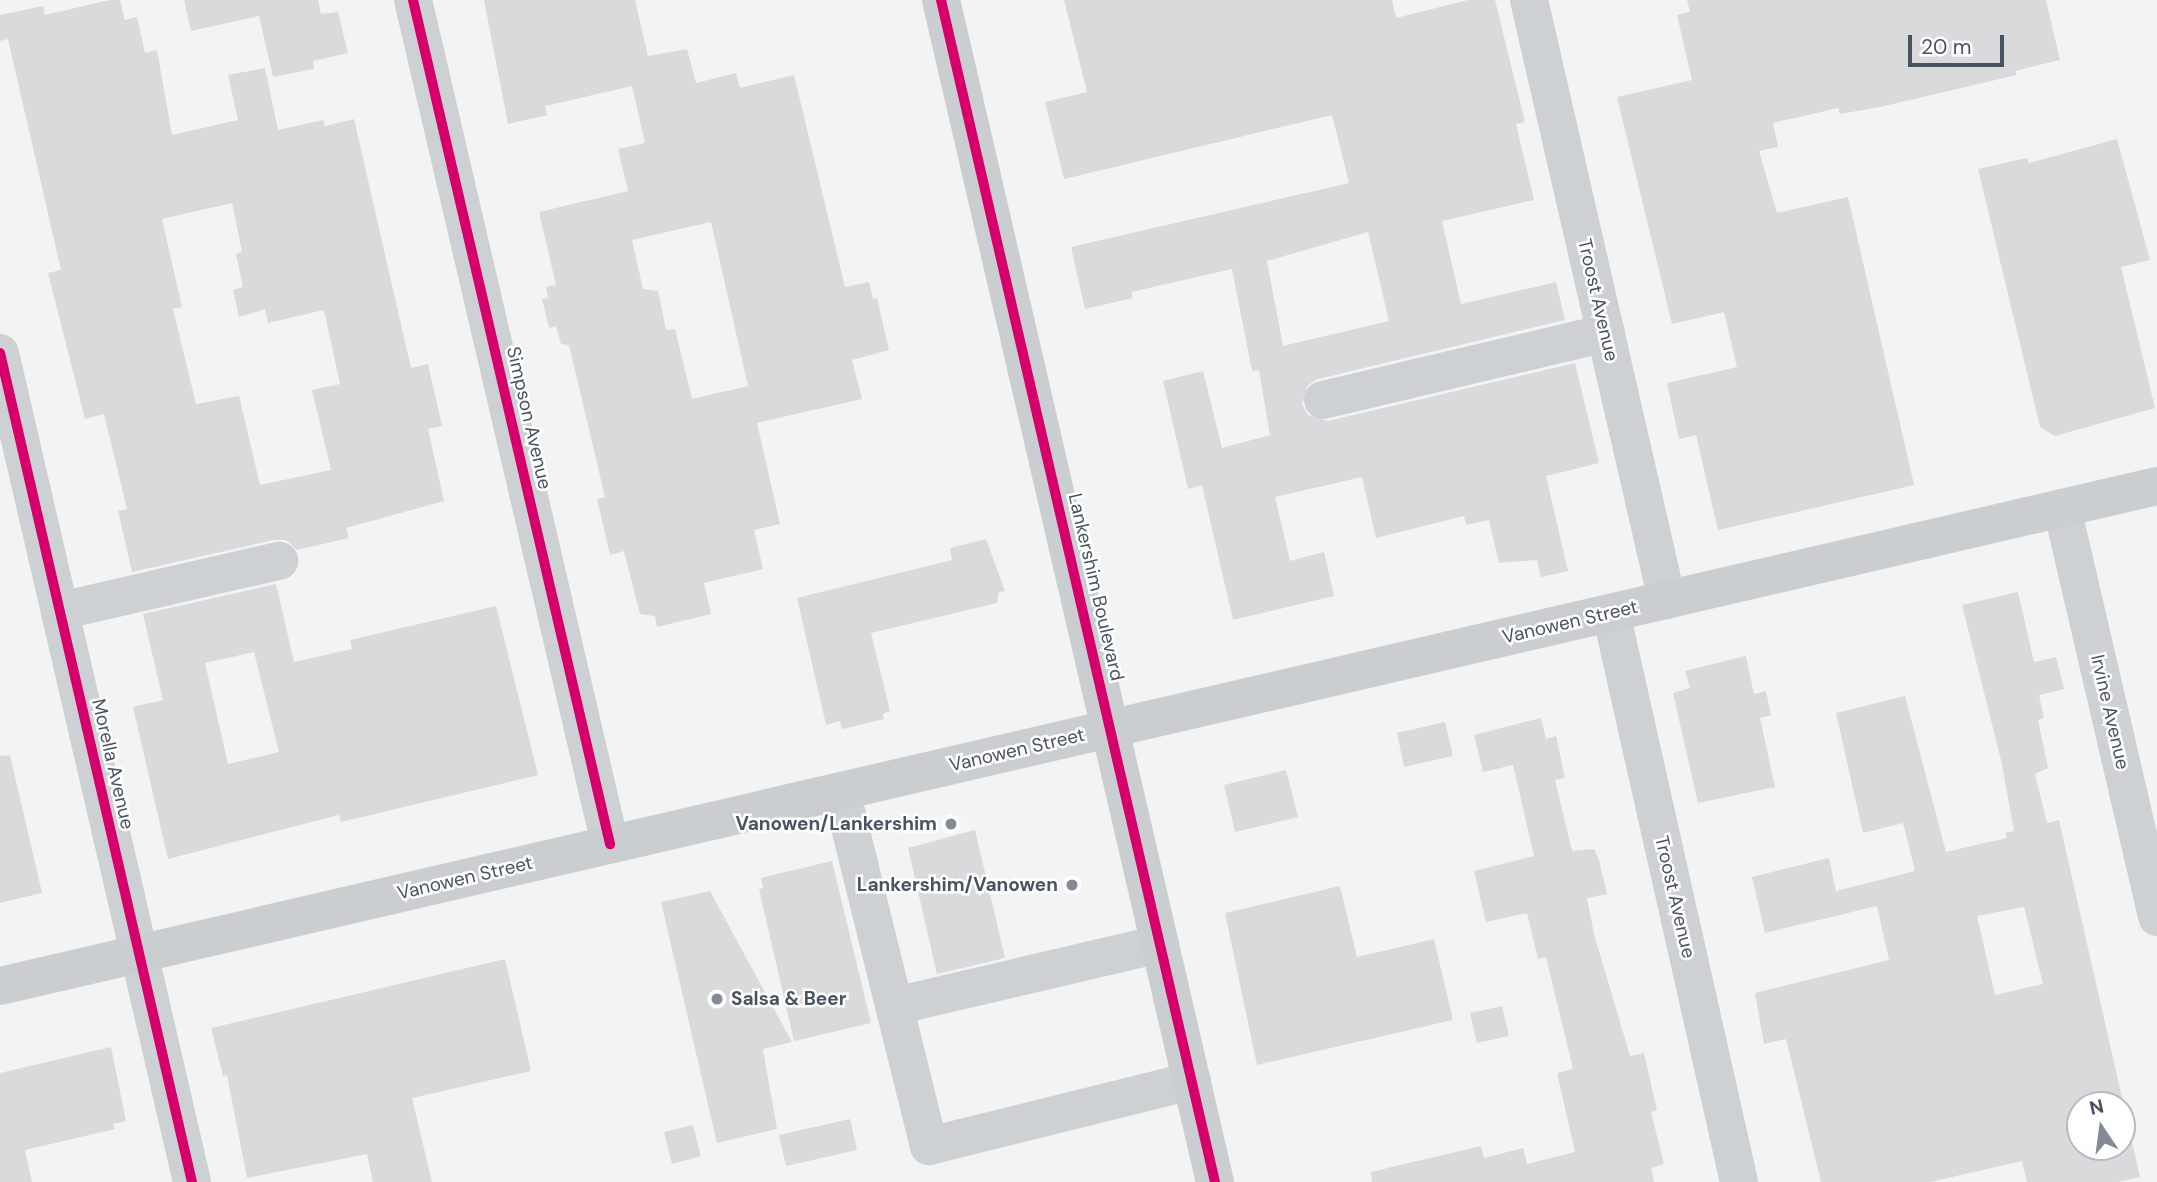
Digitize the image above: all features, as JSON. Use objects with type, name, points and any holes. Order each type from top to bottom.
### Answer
[{"type":"main road","name":"Lankershim Boulevard","points":[[941,0],[1215,1182]]},
{"type":"main road","name":"Vanowen Street","points":[[0,986],[2157,486]]},
{"type":"street","name":"Simpson Avenue","points":[[413,0],[610,844]]},
{"type":"street","name":"Troost Avenue","points":[[1529,0],[1667,600]]},
{"type":"street","points":[[1323,400],[1606,333]]},
{"type":"street","name":"Morella Avenue","points":[[0,353],[192,1182]]},
{"type":"street","name":"Irvine Avenue","points":[[2063,508],[2157,917]]},
{"type":"street","points":[[60,611],[279,561]]},
{"type":"street","name":"Troost Avenue","points":[[1611,613],[1739,1182]]},
{"type":"street","points":[[841,791],[929,1146],[1192,1081]]},
{"type":"street","points":[[895,1006],[1160,944]]},
{"type":"building","points":[[120,0],[125,20],[137,17],[145,53],[157,50],[172,135],[238,120],[228,75],[265,68],[278,130],[323,120],[325,126],[354,119],[411,368],[428,364],[442,426],[428,429],[444,501],[346,528],[349,538],[297,550],[286,540],[274,540],[132,572],[118,511],[127,509],[104,414],[85,419],[48,273],[61,270],[8,39],[0,41],[0,15],[43,6],[45,15]],"holes":[[[232,203],[242,252],[236,254],[243,287],[233,290],[239,317],[265,309],[268,323],[324,310],[340,384],[312,390],[331,470],[260,485],[239,396],[196,404],[173,309],[182,307],[162,219]]]},
{"type":"building","points":[[184,0],[318,0],[321,14],[338,12],[348,53],[313,61],[314,69],[273,77],[259,16],[191,31]]},
{"type":"building","points":[[484,0],[635,0],[648,56],[687,49],[696,83],[736,73],[740,88],[794,75],[845,287],[869,282],[873,299],[877,298],[889,350],[852,360],[862,399],[757,423],[780,524],[754,530],[763,569],[704,583],[711,614],[657,627],[655,616],[640,614],[624,551],[610,555],[597,499],[605,497],[569,345],[561,344],[556,326],[549,328],[542,299],[548,298],[546,287],[556,285],[539,212],[628,191],[618,149],[645,143],[632,86],[545,106],[547,115],[508,124]],"holes":[[[711,222],[748,386],[692,399],[675,329],[666,330],[658,291],[643,289],[632,240]]]},
{"type":"building","points":[[1064,0],[1392,0],[1396,18],[1468,0],[1495,0],[1525,122],[1516,124],[1534,200],[1442,221],[1461,304],[1556,282],[1565,320],[1318,379],[1308,385],[1302,404],[1308,415],[1328,421],[1575,363],[1599,463],[1546,476],[1568,571],[1541,577],[1537,560],[1499,563],[1489,520],[1466,525],[1464,516],[1376,538],[1362,477],[1275,497],[1290,561],[1324,552],[1334,596],[1233,620],[1202,485],[1188,489],[1163,381],[1203,371],[1222,448],[1270,435],[1259,370],[1252,371],[1232,269],[1131,292],[1133,298],[1085,309],[1071,247],[1349,183],[1332,115],[1064,179],[1045,102],[1087,92]],"holes":[[[1368,232],[1389,321],[1283,346],[1267,261]]]},
{"type":"building","points":[[1687,0],[2046,0],[2060,60],[2015,71],[2017,75],[1880,107],[1840,114],[1838,108],[1773,123],[1778,147],[1759,151],[1777,213],[1848,197],[1914,485],[1718,530],[1696,435],[1679,439],[1667,383],[1737,367],[1724,312],[1672,324],[1617,97],[1692,80],[1677,15],[1690,12]]},
{"type":"building","points":[[2117,139],[2150,260],[2121,267],[2155,408],[2055,436],[2040,427],[1978,169],[2027,158],[2029,163]]},
{"type":"building","points":[[986,539],[1005,591],[999,592],[997,603],[871,633],[890,711],[883,714],[884,719],[842,729],[840,721],[826,725],[797,598],[952,560],[950,548]]},
{"type":"building","points":[[276,584],[294,662],[352,649],[350,640],[496,606],[538,775],[341,822],[339,815],[168,859],[133,707],[163,700],[143,614]],"holes":[[[254,652],[279,752],[228,764],[205,663]]]},
{"type":"building","points":[[2018,592],[2034,662],[2056,657],[2064,689],[2039,695],[2044,718],[2038,720],[2048,768],[2035,774],[2047,823],[2059,820],[2120,1091],[2066,1091],[2066,1161],[2136,1159],[2140,1177],[2118,1182],[2027,1182],[2022,1161],[1930,1182],[1821,1182],[1786,1039],[1764,1044],[1755,993],[1889,960],[1877,906],[1765,933],[1752,877],[1829,858],[1836,891],[1915,871],[1903,823],[1863,833],[1836,713],[1905,696],[1946,852],[2007,838],[2005,833],[2014,831],[2002,764],[1962,605]],"holes":[[[2024,907],[2043,984],[1995,995],[1977,916]]]},
{"type":"building","points":[[1746,656],[1754,694],[1766,691],[1771,715],[1760,718],[1775,787],[1698,803],[1673,693],[1690,688],[1685,671]]},
{"type":"building","points":[[1541,718],[1546,739],[1556,736],[1565,778],[1555,780],[1572,851],[1594,849],[1599,860],[1607,894],[1587,898],[1594,934],[1630,1056],[1644,1053],[1657,1110],[1651,1112],[1664,1164],[1651,1168],[1654,1182],[1372,1182],[1371,1172],[1481,1146],[1484,1158],[1523,1148],[1527,1164],[1575,1152],[1557,1073],[1573,1069],[1546,957],[1538,959],[1527,913],[1486,922],[1474,871],[1534,856],[1513,765],[1483,772],[1474,735]]},
{"type":"building","points":[[1445,722],[1453,756],[1404,767],[1397,733]]},
{"type":"building","points":[[10,755],[42,893],[0,903],[0,756]]},
{"type":"building","points":[[1286,770],[1298,817],[1235,832],[1224,785]]},
{"type":"building","points":[[975,830],[1005,958],[937,974],[908,848]]},
{"type":"building","points":[[832,861],[871,1023],[794,1041],[759,889],[763,888],[761,878]]},
{"type":"building","points":[[1340,886],[1357,957],[1434,939],[1453,1020],[1257,1065],[1225,913]]},
{"type":"building","name":"Salsa & Beer","points":[[710,891],[792,1042],[763,1049],[777,1129],[717,1143],[661,902]]},
{"type":"building","points":[[505,959],[531,1071],[412,1098],[432,1182],[373,1182],[367,1154],[247,1178],[227,1075],[223,1076],[211,1028]]},
{"type":"building","points":[[1502,1006],[1509,1036],[1477,1043],[1470,1013]]},
{"type":"building","points":[[111,1047],[126,1121],[113,1124],[115,1129],[25,1150],[32,1182],[0,1182],[0,1073]]},
{"type":"building","points":[[850,1119],[857,1150],[786,1166],[779,1135]]},
{"type":"building","points":[[693,1125],[701,1156],[672,1164],[664,1132]]},
{"type":"cycle path","points":[[413,0],[610,844]]},
{"type":"cycle path","points":[[941,0],[1215,1182]]},
{"type":"cycle path","points":[[0,353],[192,1182]]},
{"type":"place","name":"Vanowen/Lankershim","points":[[951,824]]},
{"type":"place","name":"Lankershim/Vanowen","points":[[1072,885]]},
{"type":"place","name":"Salsa & Beer","points":[[717,999]]}]
